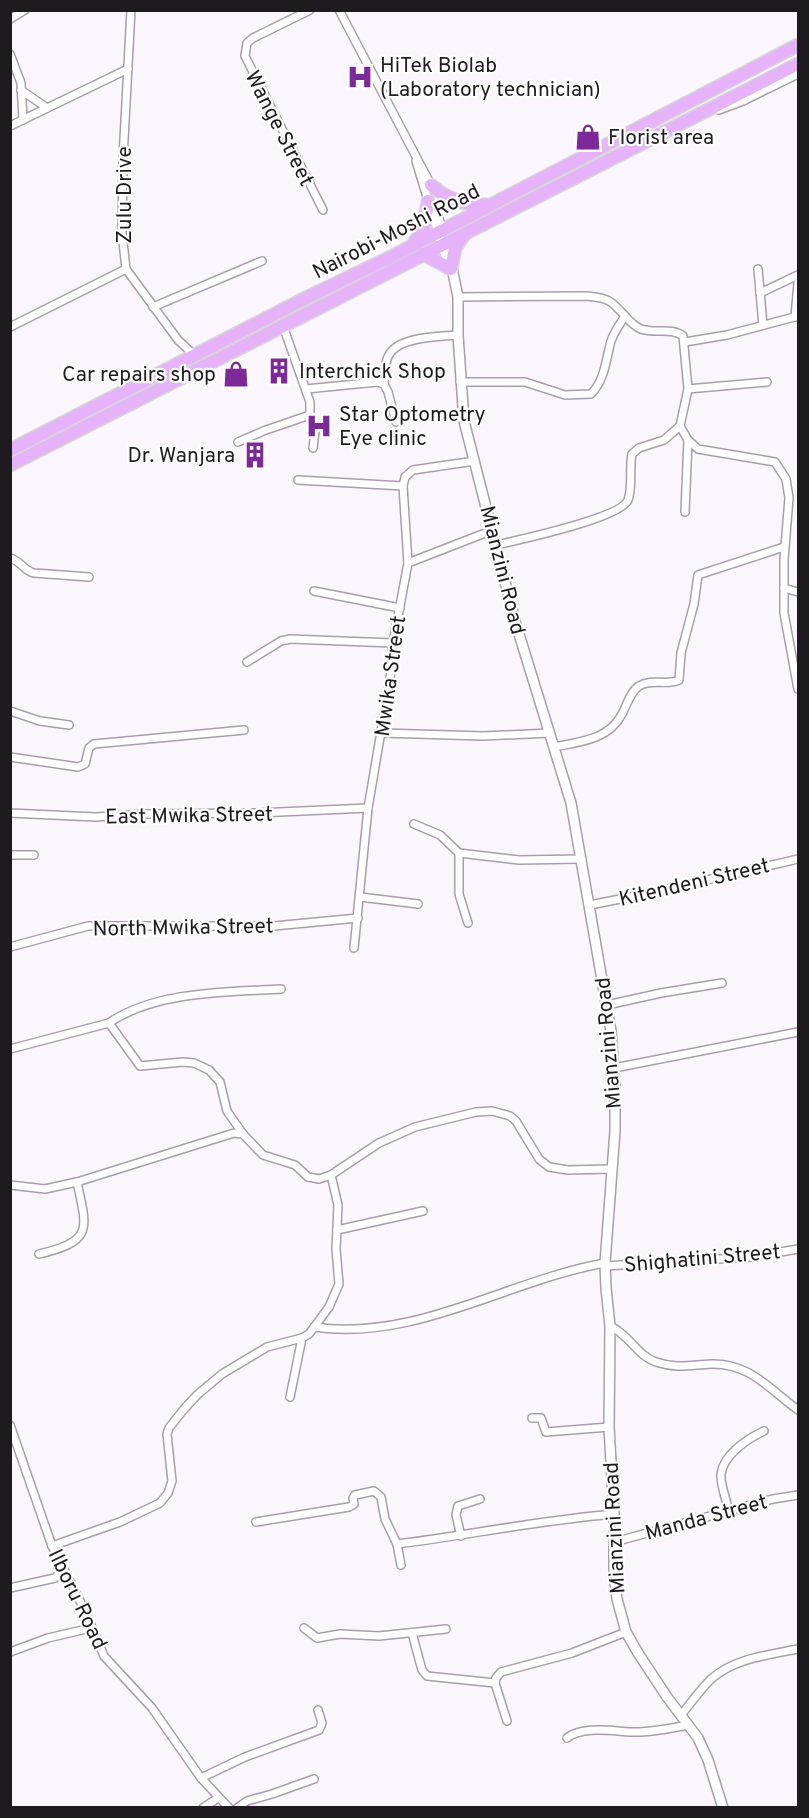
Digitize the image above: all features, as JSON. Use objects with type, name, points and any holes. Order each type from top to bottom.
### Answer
[{"type":"highway","name":"Nairobi-Moshi Road","points":[[10,465],[423,254],[443,237],[490,205],[798,45]]},
{"type":"highway","name":"Nairobi-Moshi Road","points":[[10,450],[410,246],[467,232],[798,64]]},
{"type":"highway","points":[[431,185],[442,195],[458,202],[490,205]]},
{"type":"highway","points":[[410,246],[424,229],[428,201]]},
{"type":"highway","points":[[423,254],[451,268],[456,248],[467,232]]},
{"type":"street","points":[[10,19],[25,10]]},
{"type":"street","name":"Zulu Drive","points":[[131,10],[123,201],[123,242],[126,269],[178,340],[194,355]]},
{"type":"street","name":"Wange Street","points":[[310,10],[252,38],[247,44],[245,56],[323,210]]},
{"type":"street","points":[[339,10],[431,185]]},
{"type":"street","points":[[10,54],[21,83],[23,120]]},
{"type":"street","points":[[10,126],[128,69]]},
{"type":"street","points":[[690,119],[744,101],[798,74]]},
{"type":"street","points":[[21,90],[47,108]]},
{"type":"street","points":[[415,156],[428,201],[443,237]]},
{"type":"street","points":[[420,177],[431,185]]},
{"type":"street","points":[[420,177],[443,237]]},
{"type":"street","name":"Mianzini Road","points":[[443,237],[458,297],[460,382],[464,421],[494,530],[515,621],[571,803],[607,1005],[615,1088],[605,1264],[610,1326],[609,1427],[614,1514],[614,1576],[617,1599],[626,1632],[647,1668],[698,1738],[708,1760],[723,1808]]},
{"type":"street","points":[[153,307],[262,261]]},
{"type":"street","points":[[10,327],[126,269]]},
{"type":"street","points":[[758,269],[763,325]]},
{"type":"street","points":[[760,293],[798,275]]},
{"type":"street","points":[[685,342],[797,316],[798,283]]},
{"type":"street","points":[[458,297],[586,296],[609,301],[642,329],[677,332],[683,336],[685,342],[688,389],[680,426],[664,440],[639,448],[632,454],[629,498],[624,506],[584,522],[535,537],[497,544]]},
{"type":"street","points":[[460,382],[525,382],[565,395],[591,394],[606,364],[612,339],[625,316]]},
{"type":"street","points":[[283,326],[310,402],[310,415],[315,430],[313,448]]},
{"type":"street","points":[[396,422],[384,384],[387,359],[391,351],[399,345],[433,336],[458,335]]},
{"type":"street","points":[[306,389],[377,382],[384,384]]},
{"type":"street","points":[[688,389],[767,382]]},
{"type":"street","points":[[238,442],[310,415]]},
{"type":"street","points":[[680,426],[688,440],[698,449],[775,462],[786,479],[789,498],[784,547],[784,613],[798,689]]},
{"type":"street","points":[[685,512],[688,440]]},
{"type":"street","points":[[298,480],[403,486],[405,477],[413,470],[475,461]]},
{"type":"street","name":"Mwika Street","points":[[354,948],[368,808],[382,733],[393,643],[408,563],[403,486]]},
{"type":"street","points":[[408,563],[494,530]]},
{"type":"street","points":[[554,747],[579,742],[609,731],[617,724],[633,692],[638,687],[652,682],[679,680],[681,652],[694,604],[698,575],[784,547]]},
{"type":"street","points":[[10,558],[18,560],[29,572],[89,576]]},
{"type":"street","points":[[784,588],[798,592]]},
{"type":"street","points":[[314,591],[400,608]]},
{"type":"street","points":[[247,662],[280,641],[290,639],[393,643]]},
{"type":"street","points":[[10,711],[48,723],[69,725]]},
{"type":"street","points":[[10,756],[78,767],[85,764],[88,748],[94,744],[244,730]]},
{"type":"street","points":[[382,733],[483,736],[550,733]]},
{"type":"street","name":"East Mwika Street","points":[[10,813],[95,817],[368,808]]},
{"type":"street","points":[[414,824],[440,835],[459,853],[519,860],[582,859]]},
{"type":"street","points":[[10,846],[11,855],[34,855]]},
{"type":"street","points":[[459,853],[459,894],[468,923]]},
{"type":"street","name":"Kitendeni Street","points":[[590,904],[650,893],[798,859]]},
{"type":"street","points":[[360,897],[418,904]]},
{"type":"street","name":"North Mwika Street","points":[[10,948],[88,926],[274,926],[358,918]]},
{"type":"street","points":[[607,1005],[722,983]]},
{"type":"street","points":[[10,1049],[109,1023],[129,1011],[162,1000],[281,989]]},
{"type":"street","points":[[109,1023],[140,1066],[183,1062],[194,1063],[209,1070],[220,1082],[227,1112],[243,1134],[263,1155],[295,1165],[308,1177],[319,1179],[331,1175],[379,1143],[404,1131],[445,1119],[492,1111],[510,1116],[516,1121],[539,1159],[549,1167],[568,1170],[612,1169]]},
{"type":"street","points":[[614,1068],[798,1032]]},
{"type":"street","points":[[10,1185],[45,1189],[77,1182],[234,1133],[243,1134]]},
{"type":"street","points":[[52,1546],[120,1522],[160,1503],[168,1493],[172,1481],[167,1434],[184,1409],[197,1395],[241,1362],[267,1347],[302,1338],[314,1327],[329,1307],[339,1284],[336,1249],[338,1205],[331,1175]]},
{"type":"street","points":[[39,1254],[68,1246],[82,1232],[85,1220],[77,1182]]},
{"type":"street","points":[[337,1230],[423,1211]]},
{"type":"street","name":"Shighatini Street","points":[[314,1327],[361,1330],[402,1323],[572,1271],[605,1264],[751,1257],[798,1249]]},
{"type":"street","points":[[610,1326],[621,1331],[648,1359],[676,1367],[712,1364],[743,1369],[757,1376],[798,1410]]},
{"type":"street","points":[[290,1397],[302,1338]]},
{"type":"street","points":[[532,1418],[541,1418],[546,1432],[609,1427]]},
{"type":"street","name":"Ilboru Road","points":[[10,1425],[52,1546],[85,1611],[104,1656],[152,1708],[201,1778],[229,1808]]},
{"type":"street","points":[[729,1512],[721,1475],[727,1461],[742,1444],[764,1431]]},
{"type":"street","points":[[256,1522],[349,1507],[354,1504],[355,1495],[374,1491],[381,1497],[386,1519],[397,1544],[401,1565]]},
{"type":"street","name":"Manda Street","points":[[614,1542],[774,1499],[798,1495]]},
{"type":"street","points":[[461,1536],[456,1515],[458,1506],[480,1500]]},
{"type":"street","points":[[397,1544],[574,1517],[614,1514]]},
{"type":"street","points":[[10,1588],[55,1578],[63,1569]]},
{"type":"street","points":[[10,1652],[48,1638],[91,1628]]},
{"type":"street","points":[[304,1628],[317,1638],[340,1634],[380,1636],[446,1629]]},
{"type":"street","points":[[507,1721],[495,1683],[501,1672],[572,1653],[626,1632]]},
{"type":"street","points":[[412,1633],[422,1670],[427,1676],[495,1683]]},
{"type":"street","points":[[681,1715],[711,1680],[724,1669],[748,1659],[798,1649]]},
{"type":"street","points":[[201,1778],[265,1749],[319,1730],[322,1723],[318,1710]]},
{"type":"street","points":[[567,1738],[578,1732],[615,1730],[638,1732],[688,1725]]},
{"type":"street","points":[[237,1808],[247,1801],[314,1779]]},
{"type":"street","points":[[203,1808],[218,1798]]},
{"type":"place","name":"HiTek Biolab (Laboratory technician)","points":[[360,77]]},
{"type":"place","name":"Florist area","points":[[588,137]]},
{"type":"place","name":"Interchick Shop","points":[[279,371]]},
{"type":"place","name":"Car repairs shop","points":[[236,374]]},
{"type":"place","name":"Star Optometry Eye clinic","points":[[319,426]]},
{"type":"place","name":"Dr. Wanjara","points":[[255,455]]}]
